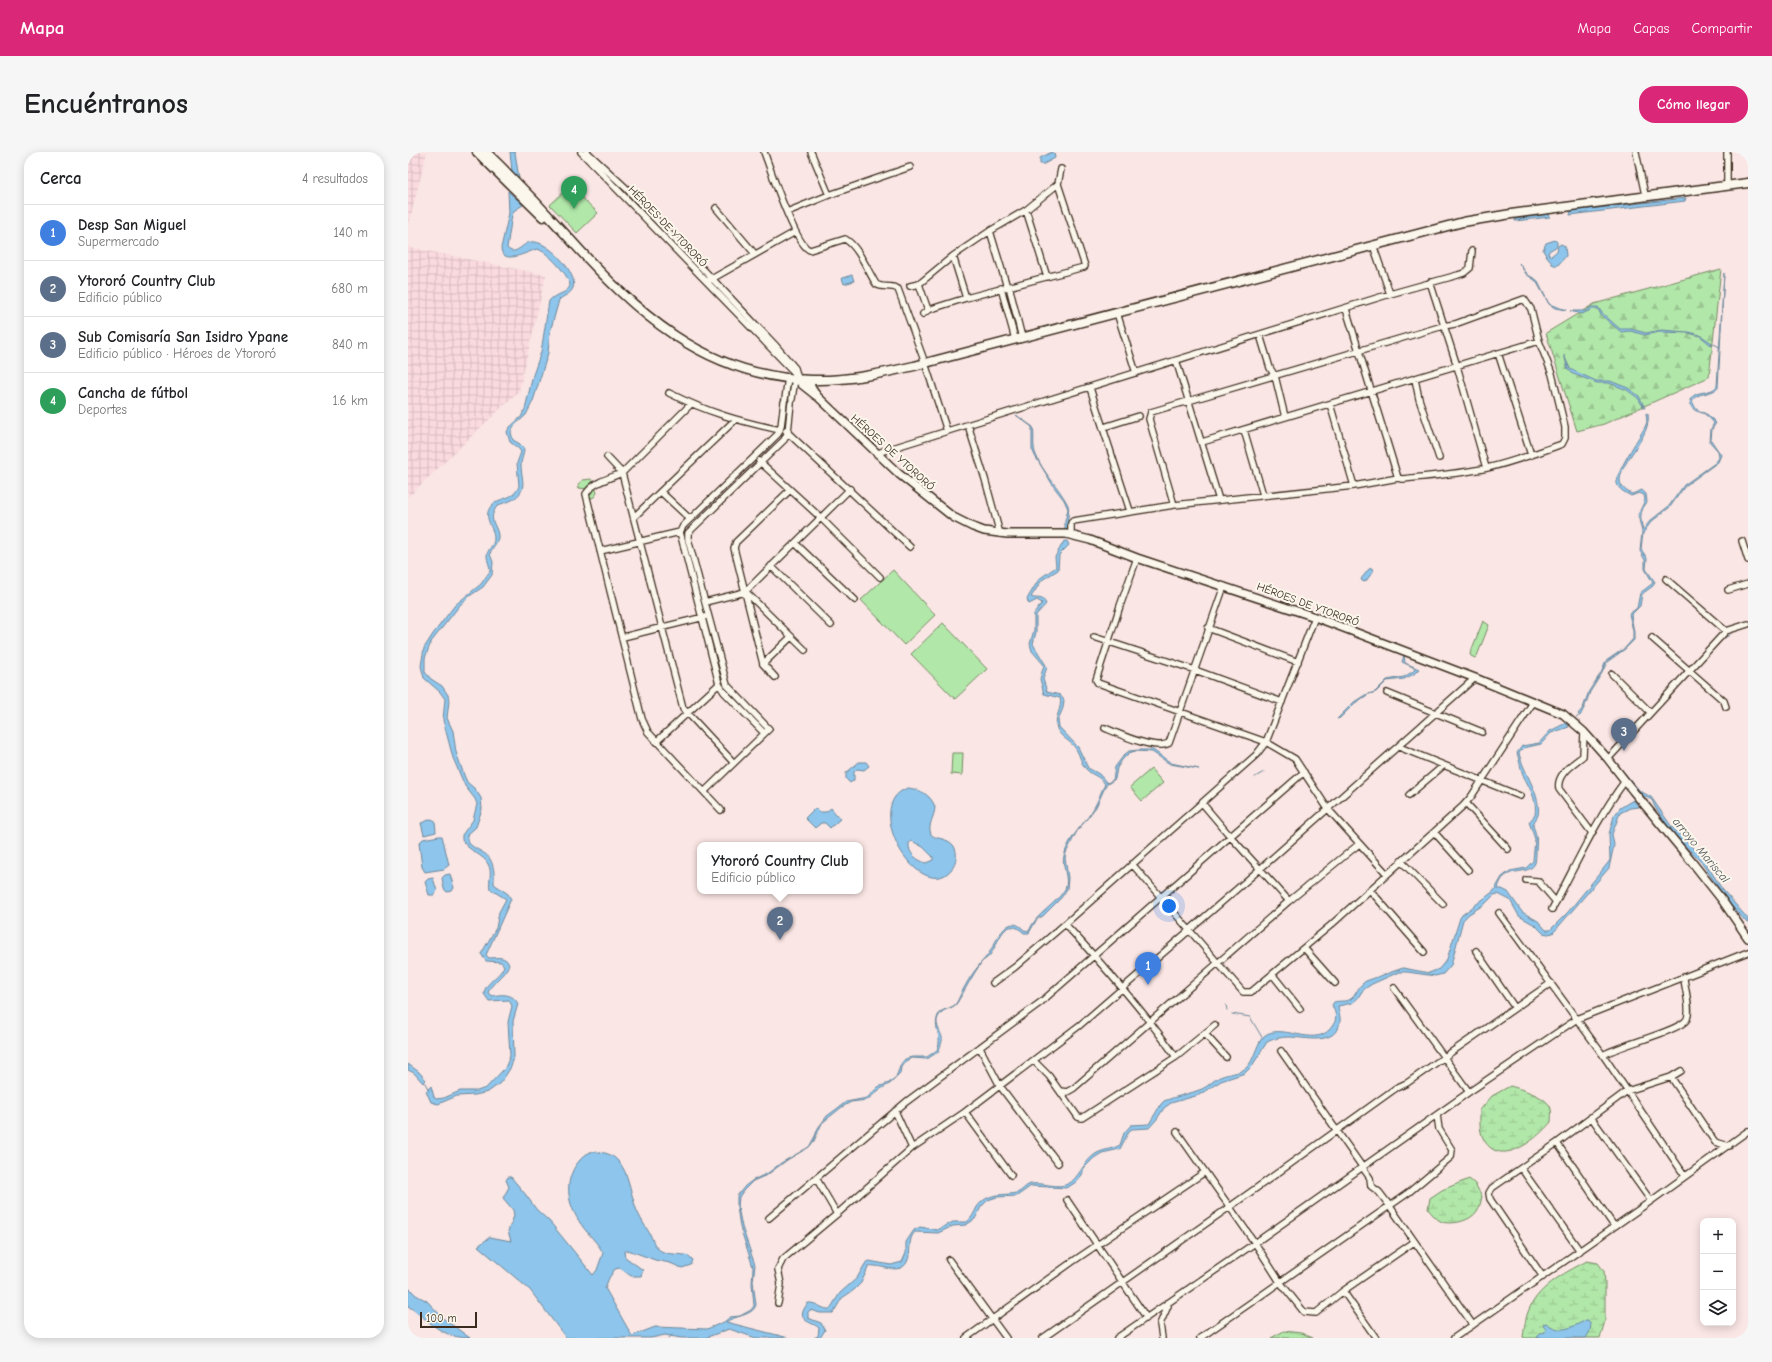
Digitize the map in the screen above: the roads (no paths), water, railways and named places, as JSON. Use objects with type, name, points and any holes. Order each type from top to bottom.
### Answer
[{"type":"highway","points":[[477,152],[505,176],[630,302],[662,328],[683,342],[742,368],[810,380],[870,375],[926,363],[1463,222],[1645,195],[1748,183]]},
{"type":"highway","points":[[486,152],[505,176]]},
{"type":"highway","points":[[794,377],[817,396]]},
{"type":"highway","points":[[817,396],[817,387],[822,380]]},
{"type":"main road","name":"HÉROES DE YTORORÓ","points":[[810,380],[811,387],[817,396],[876,454],[924,495],[954,517],[973,527],[1000,534],[1058,534],[1090,540],[1137,558],[1315,617],[1534,701],[1563,714],[1584,732],[1608,759],[1722,900],[1748,938]]},
{"type":"street","name":"HÉROES DE YTORORÓ","points":[[581,152],[709,280]]},
{"type":"street","name":"HÉROES DE YTORORÓ","points":[[587,152],[627,190],[709,280],[791,366],[794,377]]},
{"type":"street","points":[[764,152],[795,232],[804,247],[810,250],[847,240],[853,245],[876,284],[882,287],[890,285],[898,289],[926,363],[947,431]]},
{"type":"street","points":[[811,152],[828,195]]},
{"type":"street","points":[[1636,152],[1645,195]]},
{"type":"street","points":[[1727,152],[1727,185]]},
{"type":"street","points":[[787,212],[828,195],[910,167]]},
{"type":"street","points":[[923,314],[928,310],[966,298],[1085,266],[1058,184],[1061,169]]},
{"type":"street","points":[[910,286],[919,284],[953,256],[990,231],[1026,210],[1058,184]]},
{"type":"street","points":[[622,194],[627,190]]},
{"type":"street","points":[[716,208],[755,254]]},
{"type":"street","points":[[1026,210],[1047,276]]},
{"type":"street","points":[[990,231],[1006,287],[1018,339]]},
{"type":"street","points":[[709,280],[795,232]]},
{"type":"street","points":[[1373,245],[1390,294]]},
{"type":"street","points":[[876,454],[1176,360],[1346,309],[1390,294],[1448,278],[1468,271],[1470,268],[1472,251]]},
{"type":"street","points":[[953,256],[966,298]]},
{"type":"street","points":[[1430,282],[1457,366],[1486,468]]},
{"type":"street","points":[[919,284],[928,310]]},
{"type":"street","points":[[1006,287],[1018,339]]},
{"type":"street","points":[[1068,535],[1071,523],[1073,521],[1174,505],[1354,486],[1398,478],[1402,479],[1447,474],[1486,468],[1519,459],[1562,444],[1565,438],[1565,427],[1552,374],[1540,341],[1531,309],[1524,299],[1455,324],[1358,350],[1152,412],[1149,415],[1149,419],[1174,505]]},
{"type":"street","points":[[1346,309],[1398,478]]},
{"type":"street","points":[[1117,313],[1136,373]]},
{"type":"street","points":[[1260,335],[1270,368],[1275,376],[1285,417]]},
{"type":"street","points":[[1202,442],[1540,341]]},
{"type":"street","points":[[1498,353],[1531,454]]},
{"type":"street","points":[[1176,360],[1220,500]]},
{"type":"street","points":[[681,531],[690,519],[754,457],[781,428],[784,400],[794,377]]},
{"type":"street","points":[[688,533],[784,440],[788,432],[794,377]]},
{"type":"street","points":[[1415,379],[1425,418],[1439,458]]},
{"type":"street","points":[[1090,388],[1104,427],[1130,511]]},
{"type":"street","points":[[669,393],[691,404],[735,420],[781,428],[788,432],[910,547]]},
{"type":"street","points":[[691,404],[622,472],[594,485],[586,494],[623,637],[642,719],[648,732],[656,742],[721,810]]},
{"type":"street","points":[[1330,404],[1354,486]]},
{"type":"street","points":[[1104,427],[1139,416]]},
{"type":"street","points":[[634,517],[735,420]]},
{"type":"street","points":[[968,425],[1000,534]]},
{"type":"street","points":[[1244,430],[1263,495]]},
{"type":"street","points":[[607,457],[622,472],[663,628],[680,700],[687,714],[734,763]]},
{"type":"street","points":[[754,457],[821,518],[880,577]]},
{"type":"street","points":[[705,602],[745,592],[850,489]]},
{"type":"street","points":[[775,677],[763,664],[734,545],[790,490]]},
{"type":"street","points":[[661,492],[690,519]]},
{"type":"street","points":[[600,551],[681,531],[688,533]]},
{"type":"street","points":[[681,531],[719,684],[724,692],[764,734]]},
{"type":"street","points":[[688,533],[728,686],[769,729],[704,792]]},
{"type":"street","points":[[1742,540],[1748,560]]},
{"type":"street","points":[[795,543],[855,600]]},
{"type":"street","points":[[1137,558],[1096,677],[1098,683],[1266,742],[1290,755],[1295,759],[1328,809],[1387,874]]},
{"type":"street","points":[[771,566],[830,625]]},
{"type":"street","points":[[1666,579],[1726,631]]},
{"type":"street","points":[[1728,590],[1748,584]]},
{"type":"street","points":[[1105,728],[1139,741],[1161,747],[1169,743],[1181,712],[1208,628],[1224,586]]},
{"type":"street","points":[[745,592],[805,650]]},
{"type":"street","points":[[623,637],[709,616]]},
{"type":"street","points":[[992,983],[1015,967],[1065,924],[1256,755],[1266,742],[1315,617]]},
{"type":"street","points":[[1608,759],[1726,631],[1748,624]]},
{"type":"street","points":[[1208,628],[1298,662]]},
{"type":"street","points":[[763,664],[791,637]]},
{"type":"street","points":[[1094,637],[1195,670],[1282,702]]},
{"type":"street","points":[[1652,638],[1724,701],[1726,707]]},
{"type":"street","points":[[1612,674],[1650,712]]},
{"type":"street","points":[[778,1303],[781,1284],[778,1271],[780,1262],[912,1148],[965,1112],[1034,1061],[1124,988],[1399,747],[1475,678]]},
{"type":"street","points":[[656,742],[719,684]]},
{"type":"street","points":[[1387,693],[1482,732]]},
{"type":"street","points":[[1132,864],[1190,929],[1243,992],[1251,992],[1370,890],[1466,803],[1534,701]]},
{"type":"street","points":[[1584,732],[1583,756],[1565,770],[1558,785],[1559,789],[1572,808],[1592,833]]},
{"type":"street","points":[[1399,747],[1520,796]]},
{"type":"street","points":[[1409,795],[1443,766]]},
{"type":"street","points":[[769,1218],[895,1111],[1041,1002],[1304,772]]},
{"type":"street","points":[[1552,909],[1592,833],[1625,781]]},
{"type":"street","points":[[1202,803],[1289,901]]},
{"type":"street","points":[[1466,803],[1508,849]]},
{"type":"street","points":[[1434,832],[1468,870]]},
{"type":"street","points":[[1060,1091],[1070,1092],[1289,901],[1359,844]]},
{"type":"street","points":[[1401,861],[1443,904]]},
{"type":"street","points":[[1526,880],[1538,881],[1556,902]]},
{"type":"street","points":[[1370,890],[1424,952]]},
{"type":"street","points":[[1499,913],[1603,1055],[1685,1176]]},
{"type":"street","points":[[1065,924],[1124,988],[1176,1057]]},
{"type":"street","points":[[1304,948],[1335,983]]},
{"type":"street","points":[[1476,951],[1515,1008]]},
{"type":"street","points":[[1117,1338],[1469,1092],[1577,1019],[1684,979],[1748,952]]},
{"type":"street","points":[[1272,974],[1300,1009]]},
{"type":"street","points":[[1603,1055],[1615,1048],[1683,1024],[1687,1018],[1688,1012],[1684,979]]},
{"type":"street","points":[[1043,1338],[1123,1282],[1228,1205],[1238,1202],[1337,1131],[1551,983]]},
{"type":"street","points":[[1394,988],[1469,1092]]},
{"type":"street","points":[[1034,1061],[1049,1076],[1078,1117],[1082,1118],[1176,1057],[1215,1025]]},
{"type":"street","points":[[1205,1034],[1226,1057]]},
{"type":"street","points":[[980,1048],[1000,1086],[1058,1163]]},
{"type":"street","points":[[1280,1051],[1370,1178],[1371,1186],[1379,1192],[1389,1205],[1473,1325]]},
{"type":"street","points":[[1543,1277],[1490,1199],[1489,1193],[1492,1188],[1557,1143],[1627,1090],[1670,1077],[1681,1071]]},
{"type":"street","points":[[1670,1077],[1715,1142],[1729,1146]]},
{"type":"street","points":[[895,1111],[912,1148]]},
{"type":"street","points":[[965,1112],[1011,1175]]},
{"type":"street","points":[[1200,1338],[1408,1193],[1451,1157],[1452,1150],[1439,1129],[1437,1115]]},
{"type":"street","points":[[1591,1118],[1651,1201]]},
{"type":"street","points":[[1454,1338],[1580,1251],[1748,1131]]},
{"type":"street","points":[[1176,1132],[1255,1243],[1280,1282],[1304,1312],[1310,1314],[1316,1313],[1343,1291],[1414,1242]]},
{"type":"street","points":[[1557,1143],[1614,1226]]},
{"type":"street","points":[[1521,1168],[1580,1251]]},
{"type":"street","points":[[966,1338],[1072,1262],[1205,1172]]},
{"type":"street","points":[[816,1178],[837,1214]]},
{"type":"street","points":[[1067,1200],[1146,1317]]},
{"type":"street","points":[[950,1260],[1006,1338]]},
{"type":"street","points":[[1343,1291],[1376,1338]]},
{"type":"street","points":[[1162,1338],[1160,1324],[1168,1306],[1167,1303]]},
{"type":"water","points":[[510,152],[515,152],[519,179],[512,172]]},
{"type":"water","points":[[1052,152],[1054,153],[1055,158],[1044,164],[1040,164],[1040,158]]},
{"type":"water","points":[[508,191],[523,205],[515,210],[512,215],[507,248],[513,251],[531,242],[545,246],[567,267],[574,282],[573,288],[569,294],[559,300],[550,332],[548,353],[533,401],[526,415],[515,425],[511,432],[513,440],[520,444],[524,449],[521,464],[523,484],[521,492],[512,500],[498,506],[493,515],[492,518],[498,538],[490,554],[493,562],[492,575],[483,587],[460,605],[431,642],[425,658],[425,672],[431,679],[442,686],[448,695],[449,701],[447,718],[453,731],[456,752],[467,782],[475,789],[481,798],[482,809],[476,827],[467,835],[467,840],[472,846],[484,853],[490,859],[493,868],[494,884],[508,894],[511,899],[486,955],[489,958],[503,958],[509,965],[504,973],[491,986],[488,993],[492,996],[510,996],[516,1000],[518,1004],[513,1021],[514,1057],[511,1067],[504,1078],[499,1084],[488,1092],[475,1095],[457,1096],[438,1104],[431,1102],[426,1091],[431,1086],[436,1099],[444,1098],[460,1091],[477,1091],[486,1088],[505,1068],[510,1056],[508,1022],[512,1006],[509,1000],[489,1001],[484,994],[489,983],[504,966],[501,962],[486,961],[481,954],[496,928],[499,912],[506,899],[490,889],[490,870],[488,864],[462,840],[462,835],[473,820],[477,804],[465,786],[453,758],[443,720],[445,699],[440,692],[424,678],[421,666],[424,648],[433,634],[455,605],[481,584],[490,571],[487,554],[493,544],[494,539],[488,518],[489,509],[495,502],[514,494],[519,486],[517,463],[521,452],[510,442],[507,432],[509,428],[521,417],[525,409],[533,375],[541,352],[549,301],[551,298],[566,291],[570,286],[562,270],[552,259],[537,249],[521,255],[510,257],[502,253],[501,248],[509,213]]},
{"type":"water","points":[[1686,198],[1685,201],[1570,215],[1571,211]]},
{"type":"water","points":[[1549,214],[1550,217],[1515,221],[1515,219]]},
{"type":"water","points":[[1555,240],[1557,242],[1557,246],[1549,251],[1548,254],[1551,256],[1557,251],[1558,246],[1561,244],[1565,246],[1566,256],[1557,266],[1552,264],[1543,250],[1546,243]]},
{"type":"water","points":[[1519,263],[1528,275],[1537,280],[1549,304],[1536,281],[1526,274]]},
{"type":"water","points":[[1724,273],[1718,388],[1712,392],[1697,396],[1692,401],[1696,409],[1708,415],[1716,423],[1712,429],[1711,440],[1721,455],[1718,462],[1685,486],[1670,507],[1651,522],[1643,533],[1641,549],[1647,558],[1646,569],[1655,582],[1653,586],[1642,594],[1640,606],[1631,615],[1634,632],[1634,640],[1625,649],[1607,662],[1602,673],[1590,692],[1580,716],[1578,714],[1583,708],[1589,691],[1601,673],[1606,661],[1625,648],[1633,639],[1633,631],[1629,614],[1637,608],[1640,593],[1653,583],[1645,569],[1645,560],[1640,551],[1642,532],[1638,515],[1645,500],[1644,495],[1639,493],[1631,496],[1621,490],[1617,484],[1617,479],[1623,464],[1645,427],[1647,422],[1646,413],[1648,414],[1648,422],[1645,431],[1625,464],[1620,480],[1622,487],[1626,491],[1632,494],[1642,490],[1646,494],[1647,502],[1641,515],[1643,530],[1650,521],[1669,506],[1684,485],[1715,463],[1719,458],[1718,451],[1710,442],[1711,429],[1714,423],[1703,413],[1694,410],[1690,400],[1695,394],[1714,389],[1717,386]]},
{"type":"water","points":[[852,275],[854,281],[844,284],[842,278]]},
{"type":"water","points":[[1549,304],[1566,310],[1555,308]]},
{"type":"water","points":[[1592,307],[1598,307],[1602,313],[1620,329],[1631,329],[1646,333],[1661,330],[1689,332],[1700,335],[1712,343],[1711,345],[1700,336],[1688,333],[1660,332],[1645,335],[1630,331],[1621,332],[1601,315],[1598,309],[1593,309],[1582,314],[1570,311],[1585,311]]},
{"type":"water","points":[[1564,355],[1570,369],[1596,381],[1610,381],[1628,388],[1639,396],[1645,408],[1638,398],[1627,390],[1609,383],[1597,383],[1573,374],[1568,369]]},
{"type":"water","points":[[1016,415],[1033,427],[1034,448],[1039,462],[1068,505],[1069,511],[1067,524],[1068,531],[1065,531],[1065,521],[1068,509],[1064,500],[1054,487],[1035,456],[1032,449],[1032,427]]},
{"type":"water","points":[[1064,541],[1067,541],[1069,545],[1059,555],[1058,570],[1042,580],[1031,597],[1041,599],[1046,604],[1036,615],[1036,632],[1033,644],[1047,667],[1043,679],[1047,692],[1060,695],[1064,700],[1063,708],[1058,720],[1059,727],[1078,747],[1088,768],[1099,774],[1107,783],[1113,780],[1115,767],[1129,751],[1153,750],[1171,763],[1199,769],[1170,764],[1152,752],[1135,751],[1129,753],[1117,768],[1115,779],[1106,785],[1096,807],[1088,817],[1105,784],[1086,769],[1076,749],[1061,735],[1057,729],[1056,721],[1061,702],[1060,698],[1044,694],[1040,679],[1044,665],[1032,651],[1030,644],[1034,630],[1034,614],[1042,603],[1037,600],[1029,604],[1027,599],[1039,579],[1056,567],[1055,557]]},
{"type":"water","points":[[1372,568],[1373,572],[1365,582],[1362,581],[1361,579],[1369,569]]},
{"type":"water","points":[[1404,655],[1405,663],[1419,669],[1414,674],[1404,679],[1387,681],[1376,692],[1369,694],[1355,703],[1340,718],[1337,719],[1354,702],[1365,695],[1375,692],[1387,680],[1404,677],[1415,670],[1413,667],[1402,662]]},
{"type":"water","points":[[1566,723],[1569,727],[1551,733],[1541,744],[1524,748],[1519,753],[1537,800],[1538,815],[1533,826],[1537,844],[1535,863],[1527,870],[1510,873],[1505,876],[1498,889],[1508,892],[1522,912],[1538,921],[1546,930],[1550,930],[1568,912],[1610,860],[1609,834],[1614,816],[1620,808],[1633,800],[1639,807],[1630,808],[1620,813],[1612,834],[1614,845],[1609,868],[1553,933],[1543,933],[1535,925],[1519,916],[1510,900],[1498,894],[1494,895],[1485,904],[1469,914],[1463,920],[1451,965],[1443,974],[1435,976],[1399,972],[1372,984],[1363,990],[1357,999],[1352,1003],[1338,1006],[1340,1022],[1337,1030],[1332,1035],[1326,1038],[1318,1039],[1283,1037],[1267,1042],[1252,1066],[1245,1073],[1221,1081],[1199,1095],[1171,1103],[1164,1108],[1149,1128],[1132,1129],[1129,1131],[1120,1149],[1102,1153],[1094,1158],[1084,1168],[1082,1175],[1076,1182],[1067,1188],[1031,1186],[1017,1196],[997,1197],[988,1200],[981,1207],[975,1219],[966,1225],[953,1226],[938,1233],[915,1232],[911,1238],[907,1262],[904,1266],[895,1269],[869,1266],[861,1283],[842,1298],[833,1313],[820,1313],[810,1310],[808,1312],[808,1318],[821,1323],[825,1330],[820,1338],[814,1338],[818,1336],[819,1328],[805,1320],[802,1314],[808,1303],[830,1309],[840,1293],[857,1278],[865,1264],[869,1261],[891,1265],[902,1262],[906,1253],[906,1242],[914,1230],[920,1227],[937,1230],[953,1222],[967,1222],[972,1217],[981,1202],[986,1199],[1018,1192],[1031,1184],[1059,1186],[1068,1184],[1072,1182],[1090,1158],[1094,1155],[1120,1145],[1124,1133],[1131,1125],[1149,1124],[1164,1101],[1202,1089],[1220,1077],[1246,1068],[1252,1060],[1261,1040],[1267,1034],[1283,1032],[1319,1036],[1327,1032],[1335,1022],[1336,1015],[1332,1005],[1334,1002],[1351,999],[1366,981],[1403,968],[1429,973],[1439,969],[1447,959],[1462,915],[1494,891],[1502,877],[1510,871],[1526,868],[1533,861],[1535,839],[1529,822],[1535,815],[1535,801],[1523,775],[1517,753],[1522,746],[1539,743],[1550,731]]},
{"type":"water","points":[[859,762],[866,762],[869,766],[864,770],[857,769],[854,772],[854,780],[850,783],[846,779],[846,773]]},
{"type":"water","points":[[1616,763],[1640,791],[1651,797],[1672,827],[1702,857],[1722,889],[1748,919],[1748,924],[1729,903],[1701,862],[1671,831],[1652,800],[1640,794]]},
{"type":"water","points":[[908,788],[921,791],[931,799],[935,810],[930,827],[931,834],[950,842],[956,851],[955,864],[945,875],[932,877],[919,871],[906,859],[897,844],[891,826],[890,810],[895,796]],"holes":[[[912,841],[923,847],[933,857],[933,860],[926,863],[916,858],[910,850],[909,843]]]},
{"type":"water","points":[[815,808],[819,812],[826,812],[831,808],[840,819],[830,828],[825,823],[821,823],[815,828],[805,818]]},
{"type":"water","points":[[432,819],[435,821],[436,832],[424,835],[421,823]]},
{"type":"water","points":[[1077,832],[1066,853],[1065,858],[1068,878],[1067,889],[1061,898],[1043,916],[1037,919],[1029,933],[1024,933],[1017,928],[1012,927],[1007,928],[1003,932],[990,955],[982,962],[957,1003],[951,1007],[957,1002],[969,979],[977,967],[987,956],[997,938],[1006,927],[1012,924],[1018,925],[1024,930],[1029,931],[1036,919],[1061,895],[1065,889],[1067,881],[1063,860],[1064,856],[1066,849]]},
{"type":"water","points":[[442,836],[449,865],[444,869],[425,872],[422,867],[419,843],[423,839]]},
{"type":"water","points":[[450,874],[454,888],[452,891],[447,892],[444,889],[442,878],[445,875]]},
{"type":"water","points":[[433,878],[437,891],[434,895],[429,895],[425,882],[428,879]]},
{"type":"water","points":[[951,1007],[943,1011],[937,1019],[939,1013],[943,1010]]},
{"type":"water","points":[[937,1019],[937,1025],[942,1037],[938,1052],[927,1059],[912,1058],[906,1061],[901,1067],[900,1074],[891,1083],[879,1090],[867,1100],[851,1102],[842,1107],[822,1123],[814,1141],[809,1147],[818,1128],[827,1116],[846,1102],[867,1098],[878,1087],[889,1083],[896,1077],[901,1064],[905,1059],[912,1057],[927,1057],[937,1050],[939,1040],[936,1023]]},
{"type":"water","points":[[408,1064],[419,1072],[426,1080],[423,1083],[414,1073],[408,1070]]},
{"type":"water","points":[[809,1147],[787,1160],[767,1175],[753,1181],[739,1197],[738,1207],[742,1227],[755,1265],[753,1281],[756,1305],[754,1309],[747,1314],[726,1322],[789,1338],[756,1338],[729,1329],[705,1338],[681,1338],[665,1335],[651,1338],[566,1338],[530,1290],[478,1246],[490,1237],[511,1241],[508,1231],[514,1216],[513,1210],[503,1198],[509,1187],[506,1180],[508,1177],[511,1177],[536,1209],[550,1222],[593,1275],[597,1270],[603,1253],[576,1217],[570,1200],[569,1182],[576,1165],[585,1155],[592,1152],[607,1154],[616,1159],[625,1171],[637,1211],[656,1247],[660,1251],[689,1256],[693,1260],[691,1265],[682,1268],[628,1250],[624,1252],[625,1257],[643,1270],[641,1276],[631,1276],[620,1268],[615,1269],[605,1288],[632,1336],[655,1327],[707,1329],[724,1322],[730,1317],[740,1316],[751,1310],[754,1306],[752,1284],[753,1267],[740,1227],[737,1207],[737,1196],[745,1186],[753,1180],[768,1173],[781,1163]]},
{"type":"water","points":[[408,1287],[416,1295],[427,1301],[444,1319],[470,1338],[443,1332],[408,1306]]},
{"type":"water","points":[[1586,1320],[1590,1322],[1591,1327],[1586,1338],[1537,1338],[1540,1333],[1545,1332],[1546,1330],[1543,1324],[1546,1323],[1554,1328],[1562,1329],[1579,1324]]},
{"type":"waterway","points":[[1711,343],[1718,346],[1720,349]]},
{"type":"waterway","points":[[1724,638],[1730,635]]},
{"type":"waterway","points":[[1255,777],[1264,772]]},
{"type":"waterway","points":[[1226,1005],[1227,1010]]},
{"type":"waterway","points":[[1232,1014],[1250,1017],[1263,1039]]},
{"type":"waterway","points":[[424,1081],[429,1091]]},
{"type":"waterway","name":"arroyo Mariscal","points":[[669,1338],[672,1335]]},
{"type":"place","name":"Cancha de fútbol","points":[[574,209]]},
{"type":"place","name":"Sub Comisaría San Isidro Ypane","points":[[1624,751]]},
{"type":"place","name":"Ytororó Country Club","points":[[780,940]]},
{"type":"place","name":"Desp San Miguel","points":[[1148,985]]}]
